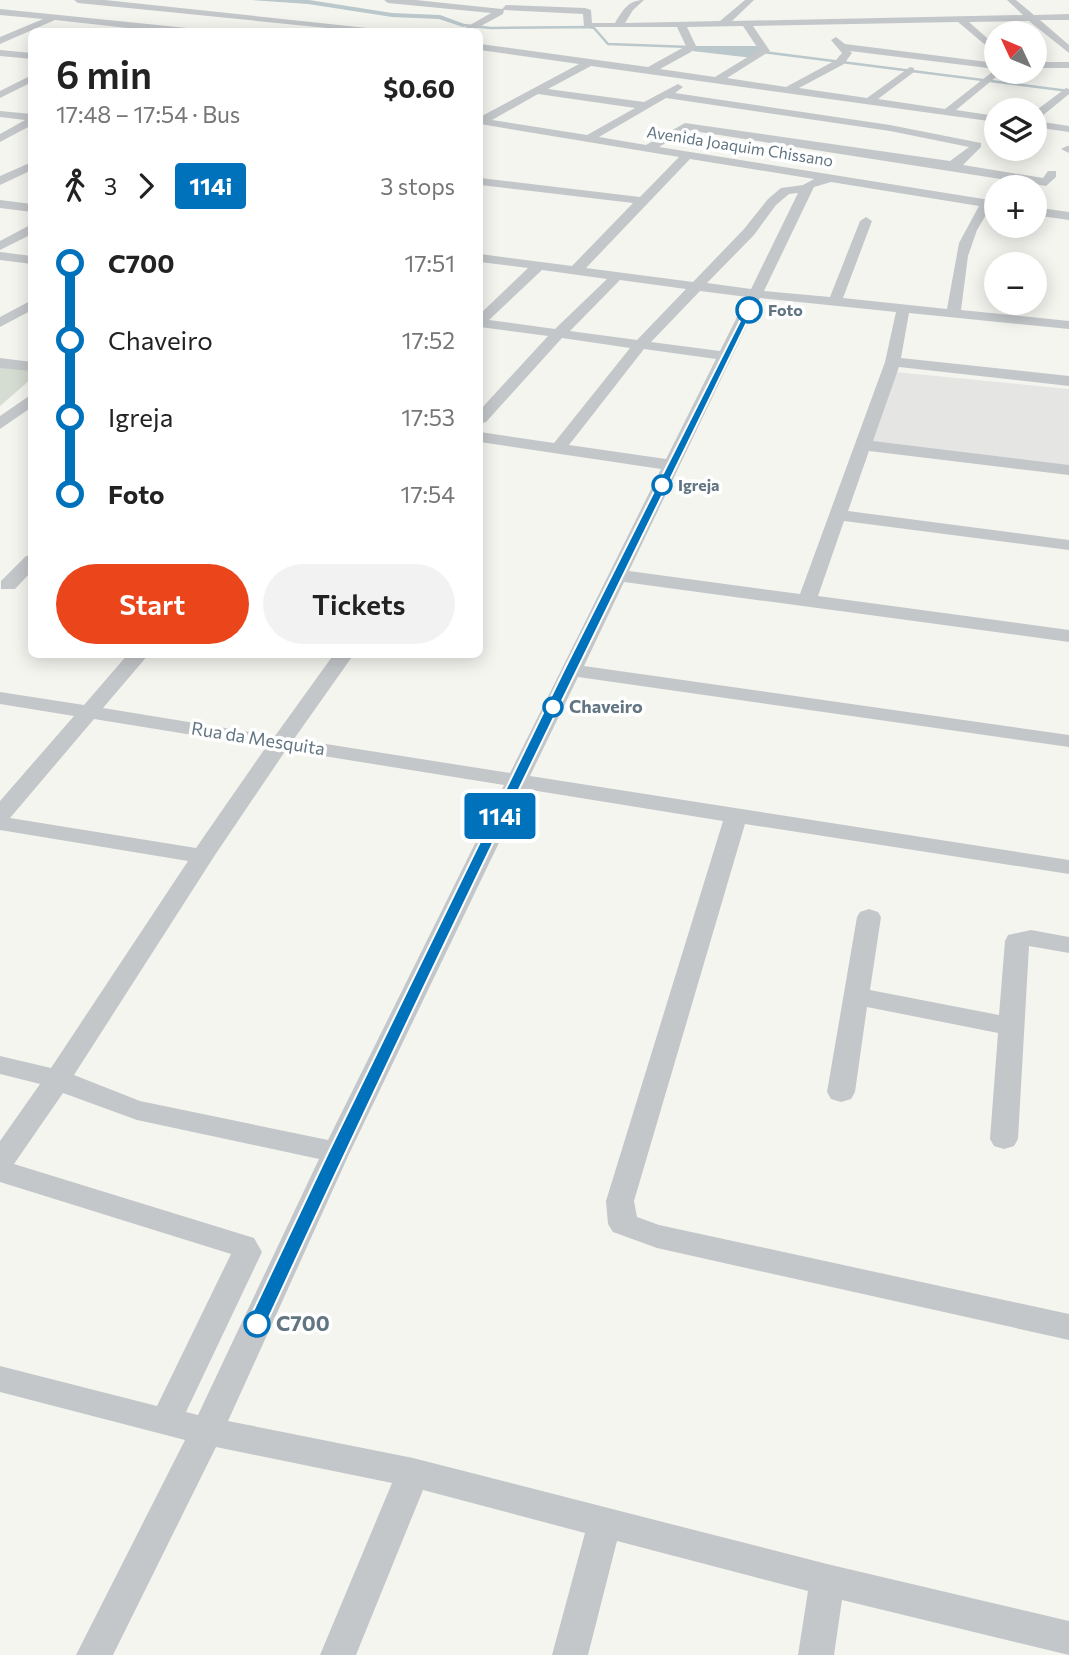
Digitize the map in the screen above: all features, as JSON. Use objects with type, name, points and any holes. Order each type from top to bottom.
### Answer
[{"type":"street","points":[[78,0],[363,28]]},
{"type":"street","points":[[388,0],[503,10],[585,10],[588,12],[587,25],[618,26],[1069,17]]},
{"type":"street","points":[[468,28],[520,0]]},
{"type":"street","points":[[618,26],[629,8],[640,0]]},
{"type":"street","points":[[722,23],[751,0]]},
{"type":"street","points":[[1011,0],[1069,52]]},
{"type":"street","points":[[30,28],[96,1]]},
{"type":"street","points":[[846,21],[861,7]]},
{"type":"street","points":[[965,18],[976,9]]},
{"type":"street","points":[[0,12],[159,28]]},
{"type":"street","points":[[295,28],[324,14]]},
{"type":"street","points":[[965,18],[984,38]]},
{"type":"street","points":[[891,20],[900,29]]},
{"type":"street","points":[[788,90],[841,61],[847,53],[820,21]]},
{"type":"street","points":[[717,80],[763,52],[746,23]]},
{"type":"street","points":[[649,71],[690,48],[681,25]]},
{"type":"street","points":[[0,41],[28,29]]},
{"type":"street","points":[[0,31],[28,34]]},
{"type":"street","points":[[483,47],[589,59],[649,71],[984,115]]},
{"type":"street","points":[[843,47],[984,64]]},
{"type":"street","points":[[917,48],[926,57]]},
{"type":"street","points":[[1047,54],[1069,52]]},
{"type":"street","points":[[0,53],[28,56]]},
{"type":"street","points":[[483,119],[589,59]]},
{"type":"street","points":[[1047,65],[1069,65]]},
{"type":"street","points":[[871,100],[910,70]]},
{"type":"street","points":[[588,139],[696,77]]},
{"type":"street","points":[[0,95],[28,80]]},
{"type":"street","points":[[871,100],[916,108],[949,110],[984,82]]},
{"type":"street","points":[[537,91],[646,106]]},
{"type":"street","points":[[1047,107],[1066,92]]},
{"type":"street","points":[[0,95],[21,96]]},
{"type":"street","points":[[665,95],[983,143],[983,146],[959,167]]},
{"type":"street","points":[[890,128],[916,108]]},
{"type":"street","points":[[0,114],[28,118]]},
{"type":"street","points":[[0,139],[28,121]]},
{"type":"street","name":"Avenida Joaquim Chissano","points":[[483,122],[821,174],[984,203]]},
{"type":"street","points":[[649,148],[685,126],[821,174]]},
{"type":"street","points":[[1047,126],[1069,129]]},
{"type":"street","points":[[557,450],[640,345],[749,232],[780,194],[821,174],[958,163],[977,145],[968,141]]},
{"type":"street","points":[[575,271],[687,155]]},
{"type":"street","points":[[940,164],[1046,182],[1056,170]]},
{"type":"street","points":[[0,165],[28,168]]},
{"type":"street","points":[[0,181],[28,168]]},
{"type":"street","points":[[94,1655],[208,1429],[336,1153],[570,670],[757,294],[821,174]]},
{"type":"street","points":[[483,181],[645,201]]},
{"type":"street","points":[[483,196],[498,183]]},
{"type":"street","points":[[0,204],[28,208]]},
{"type":"street","points":[[954,313],[961,252],[968,231],[984,212]]},
{"type":"street","points":[[1047,213],[1069,216]]},
{"type":"street","points":[[835,302],[866,221]]},
{"type":"street","points":[[0,246],[28,230]]},
{"type":"street","points":[[0,256],[28,260]]},
{"type":"street","points":[[483,258],[757,294],[1069,325]]},
{"type":"street","points":[[483,319],[538,266]]},
{"type":"street","points":[[483,416],[559,333],[617,276]]},
{"type":"street","points":[[4,318],[28,306]]},
{"type":"street","points":[[807,600],[893,362],[903,310]]},
{"type":"street","points":[[483,322],[726,356]]},
{"type":"street","points":[[893,362],[1069,381]]},
{"type":"street","points":[[0,363],[28,367]]},
{"type":"street","points":[[0,424],[28,402]]},
{"type":"street","points":[[483,438],[671,466]]},
{"type":"street","points":[[863,445],[1069,470]]},
{"type":"street","points":[[837,515],[1069,545]]},
{"type":"street","points":[[4,584],[28,563]]},
{"type":"street","points":[[617,575],[1069,636]]},
{"type":"street","points":[[4,584],[28,588]]},
{"type":"street","points":[[0,815],[136,658]]},
{"type":"street","points":[[0,1162],[58,1079],[279,742],[341,658]]},
{"type":"street","points":[[570,670],[1069,741]]},
{"type":"street","name":"Rua da Mesquita","points":[[0,698],[1069,867]]},
{"type":"street","points":[[736,816],[621,1201],[624,1224],[657,1236],[1069,1327]]},
{"type":"street","points":[[0,823],[202,856]]},
{"type":"street","points":[[841,1092],[869,917]]},
{"type":"street","points":[[1004,1139],[1017,941],[1031,938],[1069,945]]},
{"type":"street","points":[[855,996],[1010,1026]]},
{"type":"street","points":[[0,1065],[58,1079],[85,1092],[137,1110],[336,1153]]},
{"type":"street","points":[[0,1171],[243,1246],[247,1252],[165,1422]]},
{"type":"street","points":[[0,1379],[165,1422],[413,1473],[1061,1643]]},
{"type":"street","points":[[338,1655],[413,1473]]},
{"type":"street","points":[[570,1655],[606,1523]]},
{"type":"street","points":[[816,1655],[827,1580]]},
{"type":"shaded area","points":[[695,46],[760,46],[763,51],[753,58],[692,51]]},
{"type":"shaded area","points":[[0,366],[28,370],[28,382],[0,406]]},
{"type":"shaded area","points":[[895,372],[1069,389],[1069,466],[868,441]]},
{"type":"waterway","points":[[254,0],[308,2],[392,15],[440,17],[463,25]]},
{"type":"waterway","points":[[463,25],[491,28],[589,27],[594,28],[608,44],[690,47]]},
{"type":"waterway","points":[[763,52],[1069,91]]},
{"type":"bus line","name":"114i","points":[[257,1324],[336,1153],[570,670],[749,310]]},
{"type":"place","name":"Foto","points":[[749,310]]},
{"type":"place","name":"Igreja","points":[[662,485]]},
{"type":"place","name":"Chaveiro","points":[[553,707]]},
{"type":"place","name":"C700","points":[[257,1324]]}]
